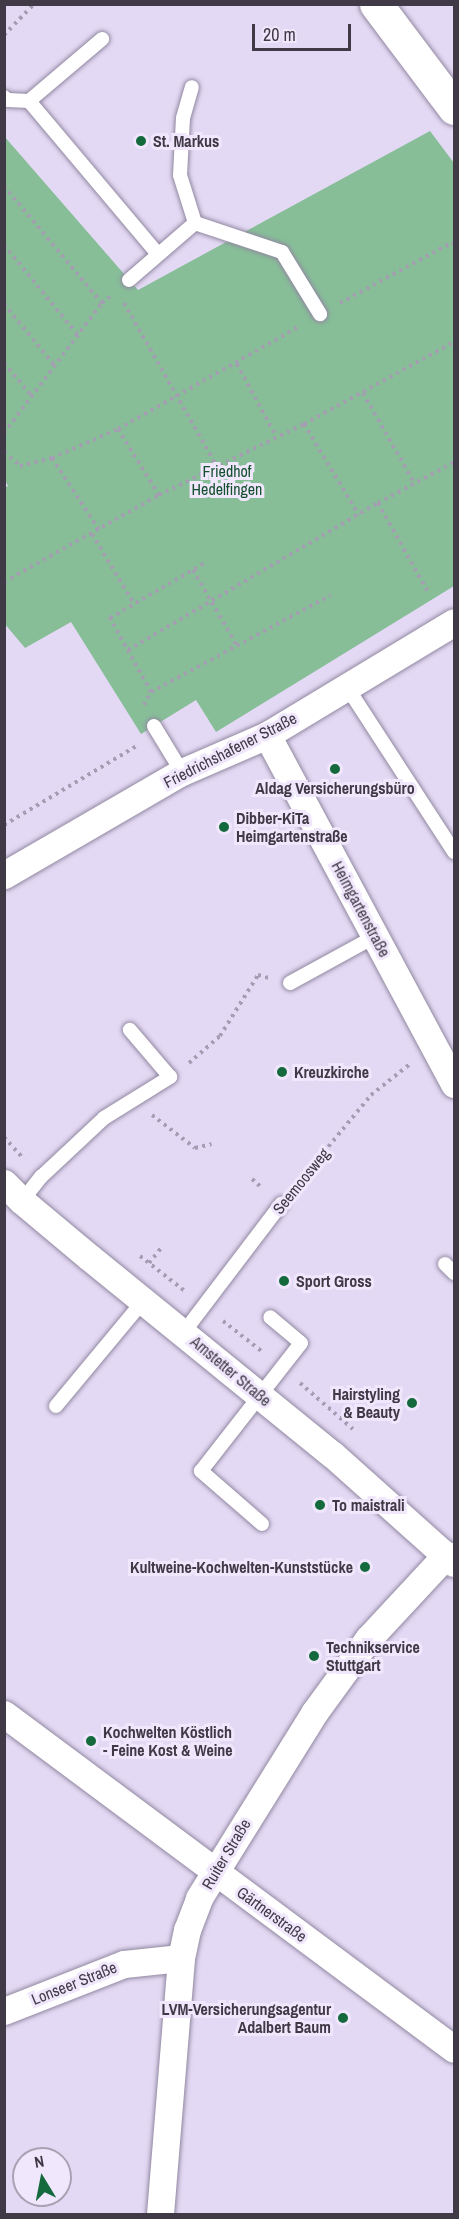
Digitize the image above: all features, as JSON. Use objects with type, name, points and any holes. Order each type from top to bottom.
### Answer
[{"type":"highway","points":[[376,4],[454,108]]},
{"type":"street","name":"Friedrichshafener Straße","points":[[4,875],[182,772],[267,735],[454,622]]},
{"type":"street","name":"Heimgartenstraße","points":[[267,735],[454,1084]]},
{"type":"street","name":"Amstetter Straße","points":[[13,1192],[261,1395],[450,1559]]},
{"type":"street","name":"Ruiter Straße","points":[[159,2214],[181,1958],[187,1930],[199,1898],[314,1713],[369,1639],[450,1559]]},
{"type":"street","name":"Gärtnerstraße","points":[[4,1714],[454,2049]]},
{"type":"street","name":"Lonseer Straße","points":[[4,2011],[124,1964],[181,1958]]},
{"type":"lane","points":[[4,97],[8,100],[29,101],[102,39]]},
{"type":"lane","points":[[192,87],[183,118],[180,175],[195,223]]},
{"type":"lane","points":[[29,101],[158,254]]},
{"type":"lane","points":[[129,280],[195,223]]},
{"type":"lane","points":[[195,223],[282,252],[320,314]]},
{"type":"lane","points":[[347,687],[454,852]]},
{"type":"lane","points":[[156,729],[182,772]]},
{"type":"lane","points":[[290,984],[376,936]]},
{"type":"lane","points":[[13,1192],[41,1177],[104,1118],[170,1077],[130,1030]]},
{"type":"lane","name":"Seemoosweg","points":[[184,1332],[281,1204]]},
{"type":"lane","points":[[56,1406],[144,1300]]},
{"type":"lane","points":[[262,1524],[201,1470],[301,1343],[270,1317]]},
{"type":"path","points":[[4,35],[34,4]]},
{"type":"path","points":[[4,186],[102,303]]},
{"type":"path","points":[[4,452],[20,466],[51,458],[118,429],[237,364],[320,314],[453,242],[454,245]]},
{"type":"path","points":[[4,245],[78,335]]},
{"type":"path","points":[[4,433],[102,303],[129,280]]},
{"type":"path","points":[[117,291],[217,467]]},
{"type":"path","points":[[4,304],[55,366]]},
{"type":"path","points":[[4,582],[159,495],[276,435],[304,424],[454,342]]},
{"type":"path","points":[[4,363],[32,396]]},
{"type":"path","points":[[237,364],[276,435]]},
{"type":"path","points":[[363,393],[415,484]]},
{"type":"path","points":[[304,424],[359,515]]},
{"type":"path","points":[[118,429],[159,495]]},
{"type":"path","points":[[4,462],[10,458]]},
{"type":"path","points":[[51,458],[99,530]]},
{"type":"path","points":[[128,650],[378,503],[454,462]]},
{"type":"path","points":[[378,503],[429,594]]},
{"type":"path","points":[[92,534],[134,604]]},
{"type":"path","points":[[151,692],[110,618],[205,562]]},
{"type":"path","points":[[193,570],[237,646]]},
{"type":"path","points":[[4,825],[41,805],[156,729],[143,708],[151,692],[331,595]]},
{"type":"path","points":[[170,1077],[220,1036],[258,975],[290,984]]},
{"type":"path","name":"Seemoosweg","points":[[281,1204],[371,1095],[433,1045]]},
{"type":"path","points":[[133,1100],[195,1148],[212,1144]]},
{"type":"path","points":[[149,1263],[161,1248]]},
{"type":"green space","name":"Friedhof Hedelfingen","points":[[430,131],[454,163],[454,586],[216,732],[196,700],[141,734],[71,622],[25,648],[4,623],[4,488],[8,486],[4,479],[4,136],[138,290]]},
{"type":"place","name":"St. Markus","points":[[141,141]]},
{"type":"place","name":"Aldag Versicherungsbüro","points":[[335,769]]},
{"type":"place","name":"Dibber-KiTa Heimgartenstraße","points":[[224,827]]},
{"type":"place","name":"Kreuzkirche","points":[[282,1072]]},
{"type":"place","name":"Sport Gross","points":[[284,1281]]},
{"type":"place","name":"Hairstyling & Beauty","points":[[412,1403]]},
{"type":"place","name":"To maistrali","points":[[320,1505]]},
{"type":"place","name":"Kultweine-Kochwelten-Kunststücke","points":[[365,1567]]},
{"type":"place","name":"Technikservice Stuttgart","points":[[314,1656]]},
{"type":"place","name":"Kochwelten Köstlich - Feine Kost & Weine","points":[[91,1741]]},
{"type":"place","name":"LVM-Versicherungsagentur Adalbert Baum","points":[[343,2018]]}]
